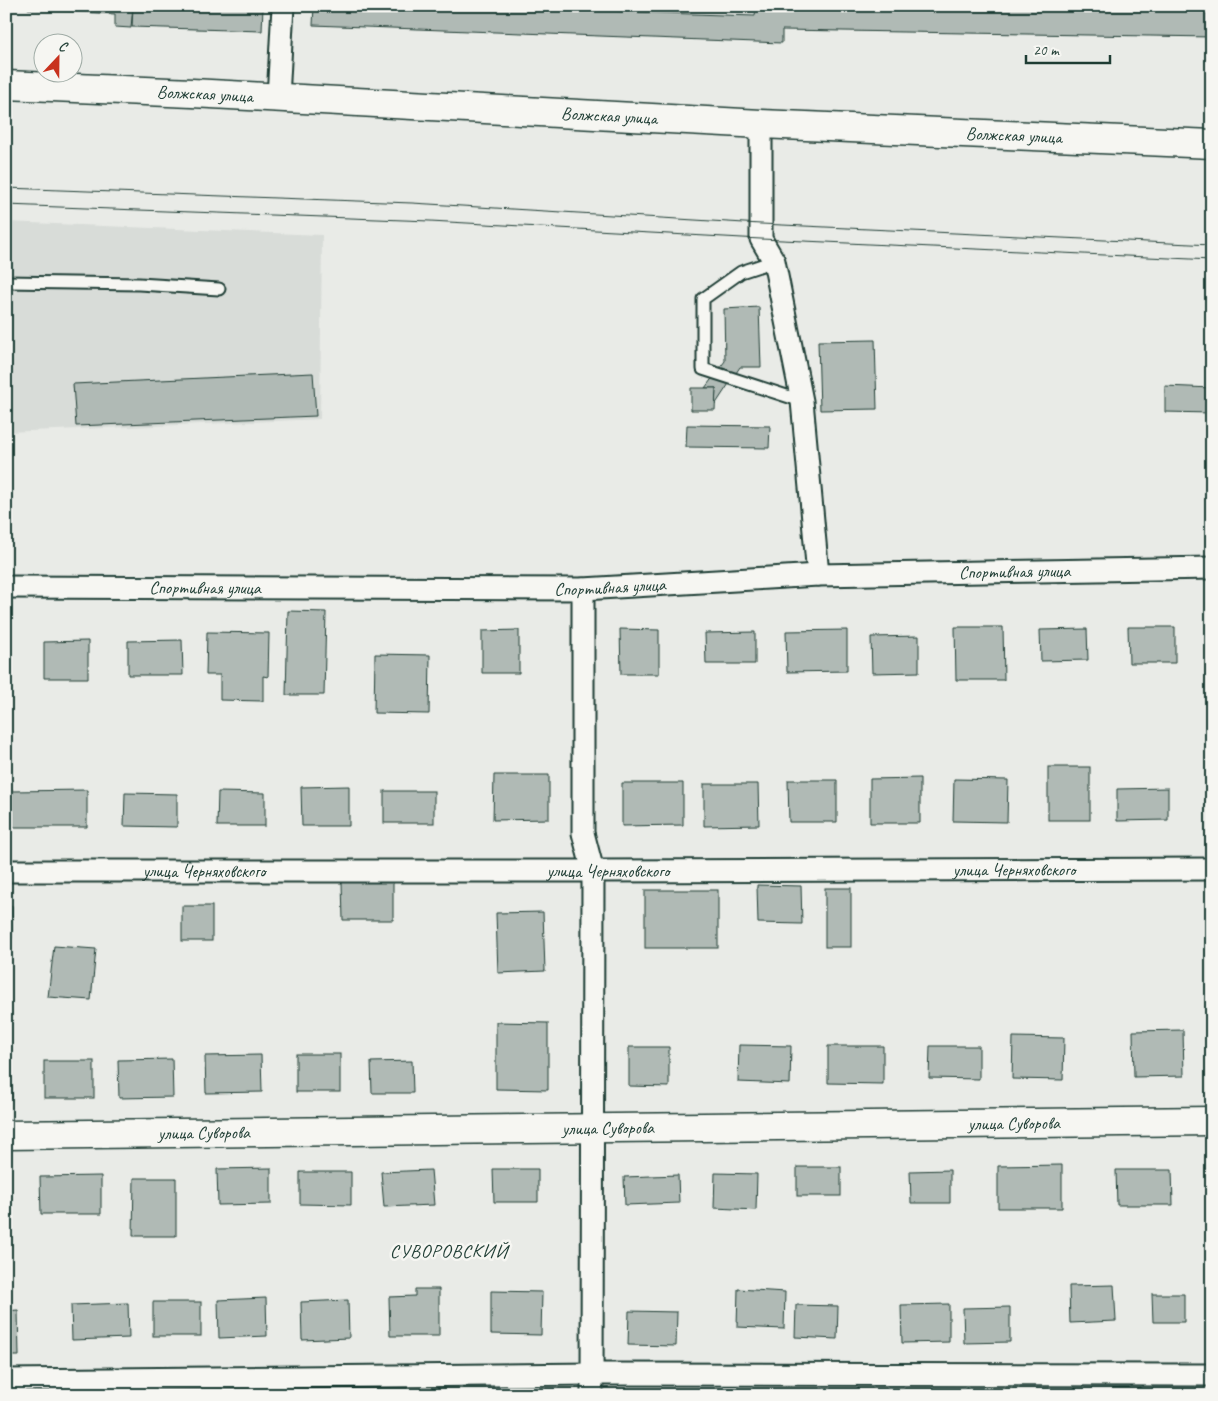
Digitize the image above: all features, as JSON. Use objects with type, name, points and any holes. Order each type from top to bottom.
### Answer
[{"type":"main road","name":"Волжская улица","points":[[6,85],[761,124],[1212,144]]},
{"type":"main road","name":"улица Суворова","points":[[6,1135],[1212,1121]]},
{"type":"street","points":[[278,98],[283,6]]},
{"type":"street","points":[[761,124],[761,239],[774,261],[802,400],[818,575]]},
{"type":"street","name":"Спортивная улица","points":[[6,587],[583,589],[818,575],[1212,568]]},
{"type":"street","points":[[583,589],[583,833],[593,871],[592,1395]]},
{"type":"street","name":"улица Черняховского","points":[[6,871],[1212,869]]},
{"type":"street","points":[[6,1380],[593,1374],[1212,1375]]},
{"type":"lane","points":[[774,261],[742,272],[704,299],[703,369],[802,400]]},
{"type":"lane","points":[[6,282],[139,284],[219,289]]},
{"type":"shaded area","points":[[6,222],[322,235],[320,419],[6,432]]},
{"type":"building","points":[[28,6],[133,6],[131,28],[115,27],[115,14],[28,9]]},
{"type":"building","points":[[133,6],[263,6],[262,31],[132,27]]},
{"type":"building","points":[[314,6],[445,6],[755,16],[756,6],[1212,6],[1212,37],[782,30],[782,43],[313,25]]},
{"type":"building","points":[[759,307],[761,367],[740,367],[715,405],[716,388],[705,388],[725,361],[724,309]]},
{"type":"building","points":[[875,340],[877,409],[820,410],[818,341]]},
{"type":"building","points":[[313,373],[316,416],[76,426],[73,384]]},
{"type":"building","points":[[1165,386],[1212,388],[1211,413],[1165,412]]},
{"type":"building","points":[[691,388],[716,388],[715,410],[691,410]]},
{"type":"building","points":[[687,425],[770,426],[769,448],[686,447]]},
{"type":"building","points":[[288,611],[326,612],[324,695],[286,695]]},
{"type":"building","points":[[955,627],[1003,627],[1004,680],[956,680]]},
{"type":"building","points":[[1128,627],[1175,627],[1175,663],[1129,663]]},
{"type":"building","points":[[620,629],[659,630],[659,674],[621,674]]},
{"type":"building","points":[[1087,629],[1088,660],[1041,661],[1040,630]]},
{"type":"building","points":[[519,630],[519,673],[482,673],[482,631]]},
{"type":"building","points":[[847,630],[847,671],[787,672],[786,631]]},
{"type":"building","points":[[207,632],[269,633],[268,677],[263,676],[263,701],[220,700],[220,675],[206,675]]},
{"type":"building","points":[[755,632],[755,664],[706,664],[705,633]]},
{"type":"building","points":[[919,636],[919,672],[872,673],[871,637]]},
{"type":"building","points":[[182,640],[183,675],[128,675],[128,641]]},
{"type":"building","points":[[88,641],[88,678],[44,678],[44,642]]},
{"type":"building","points":[[375,654],[430,655],[429,714],[374,713]]},
{"type":"building","points":[[1048,767],[1090,767],[1090,820],[1048,820]]},
{"type":"building","points":[[494,775],[549,775],[549,819],[493,820]]},
{"type":"building","points":[[920,778],[920,823],[870,823],[870,779]]},
{"type":"building","points":[[954,779],[1008,780],[1007,822],[953,821]]},
{"type":"building","points":[[788,780],[837,780],[837,822],[789,822]]},
{"type":"building","points":[[622,783],[683,783],[683,825],[622,826]]},
{"type":"building","points":[[704,784],[758,784],[759,825],[704,826]]},
{"type":"building","points":[[349,786],[349,826],[302,826],[301,787]]},
{"type":"building","points":[[1168,788],[1168,820],[1117,821],[1117,789]]},
{"type":"building","points":[[87,790],[87,827],[11,827],[11,791]]},
{"type":"building","points":[[384,791],[434,791],[434,823],[384,823]]},
{"type":"building","points":[[218,792],[265,793],[265,826],[217,826]]},
{"type":"building","points":[[125,793],[177,794],[177,827],[124,826]]},
{"type":"building","points":[[342,882],[393,882],[393,920],[343,920]]},
{"type":"building","points":[[757,885],[801,886],[802,924],[758,923]]},
{"type":"building","points":[[825,888],[851,888],[851,947],[825,947]]},
{"type":"building","points":[[645,890],[718,890],[718,948],[645,948]]},
{"type":"building","points":[[6,906],[12,906],[12,938],[6,938]]},
{"type":"building","points":[[182,906],[212,906],[212,941],[182,941]]},
{"type":"building","points":[[543,912],[545,971],[498,973],[496,913]]},
{"type":"building","points":[[54,946],[96,949],[91,1000],[48,997]]},
{"type":"building","points":[[496,1022],[548,1023],[548,1090],[496,1089]]},
{"type":"building","points":[[1183,1030],[1184,1076],[1134,1077],[1133,1031]]},
{"type":"building","points":[[1013,1037],[1064,1038],[1063,1080],[1012,1079]]},
{"type":"building","points":[[739,1045],[791,1046],[790,1084],[738,1082]]},
{"type":"building","points":[[828,1046],[883,1046],[883,1084],[828,1083]]},
{"type":"building","points":[[930,1046],[979,1046],[979,1079],[929,1078]]},
{"type":"building","points":[[629,1047],[669,1047],[669,1087],[629,1086]]},
{"type":"building","points":[[6,1054],[11,1054],[12,1098],[6,1098]]},
{"type":"building","points":[[296,1054],[340,1054],[340,1092],[296,1092]]},
{"type":"building","points":[[261,1055],[262,1092],[206,1093],[205,1056]]},
{"type":"building","points":[[172,1059],[173,1097],[119,1098],[118,1060]]},
{"type":"building","points":[[44,1061],[94,1061],[94,1098],[44,1098]]},
{"type":"building","points":[[412,1061],[413,1093],[372,1093],[371,1062]]},
{"type":"building","points":[[1062,1165],[1062,1208],[998,1208],[998,1166]]},
{"type":"building","points":[[797,1167],[841,1167],[841,1196],[797,1196]]},
{"type":"building","points":[[271,1168],[271,1204],[218,1205],[217,1169]]},
{"type":"building","points":[[493,1169],[538,1169],[538,1202],[494,1202]]},
{"type":"building","points":[[431,1170],[434,1205],[384,1207],[381,1172]]},
{"type":"building","points":[[950,1170],[950,1203],[911,1203],[910,1171]]},
{"type":"building","points":[[1116,1170],[1172,1170],[1173,1205],[1117,1205]]},
{"type":"building","points":[[300,1172],[351,1172],[351,1205],[300,1204]]},
{"type":"building","points":[[715,1173],[757,1174],[756,1210],[714,1208]]},
{"type":"building","points":[[678,1175],[679,1203],[625,1205],[624,1177]]},
{"type":"building","points":[[101,1176],[101,1214],[41,1214],[40,1177]]},
{"type":"building","points":[[134,1178],[176,1178],[176,1236],[133,1236]]},
{"type":"building","points":[[1114,1285],[1116,1321],[1070,1323],[1069,1286]]},
{"type":"building","points":[[415,1289],[439,1289],[439,1336],[390,1336],[389,1297],[415,1296]]},
{"type":"building","points":[[738,1289],[785,1292],[784,1329],[737,1327]]},
{"type":"building","points":[[491,1291],[542,1292],[541,1335],[491,1334]]},
{"type":"building","points":[[1152,1294],[1184,1294],[1184,1322],[1153,1322]]},
{"type":"building","points":[[266,1298],[267,1336],[219,1338],[218,1300]]},
{"type":"building","points":[[348,1300],[349,1338],[302,1340],[301,1302]]},
{"type":"building","points":[[153,1302],[201,1302],[201,1336],[153,1336]]},
{"type":"building","points":[[128,1303],[129,1338],[72,1340],[71,1305]]},
{"type":"building","points":[[949,1304],[949,1342],[902,1343],[901,1305]]},
{"type":"building","points":[[796,1305],[838,1306],[837,1339],[795,1337]]},
{"type":"building","points":[[1010,1307],[1010,1342],[964,1343],[963,1308]]},
{"type":"building","points":[[18,1310],[19,1356],[6,1356],[6,1311]]},
{"type":"building","points":[[629,1311],[677,1312],[676,1346],[628,1345]]},
{"type":"tram line","points":[[6,188],[412,203],[761,224],[1212,245]]},
{"type":"tram line","points":[[6,205],[430,221],[1212,260]]},
{"type":"district","name":"СУВОРОВСКИЙ","points":[[449,1250]]}]
